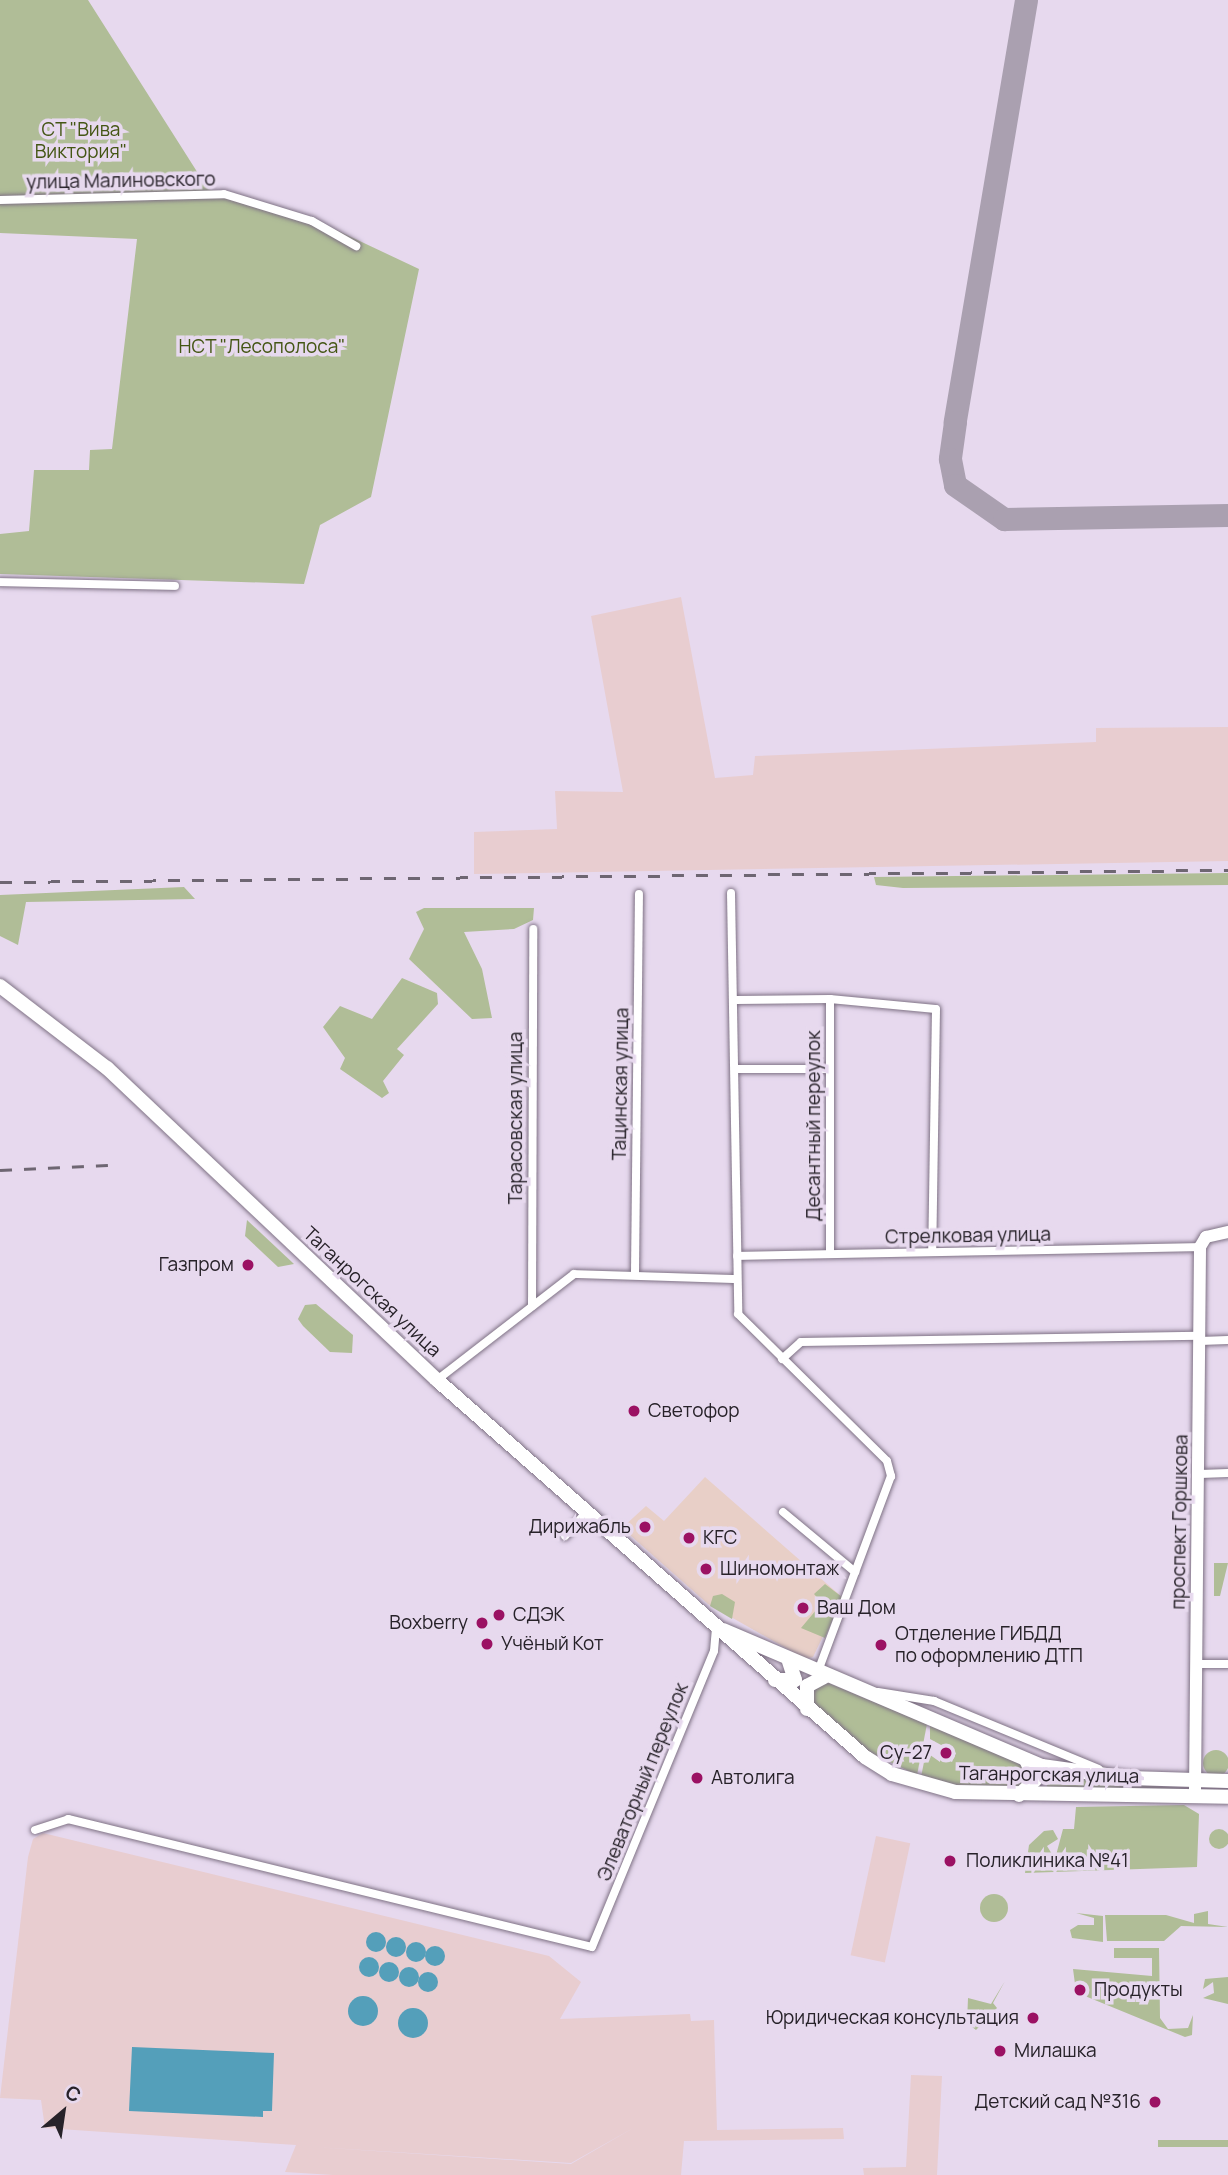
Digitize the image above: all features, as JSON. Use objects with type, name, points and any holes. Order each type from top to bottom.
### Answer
[{"type":"main road","name":"Таганрогская улица","points":[[0,986],[107,1068],[437,1380],[807,1709],[892,1774],[955,1793],[1228,1797]]},
{"type":"main road","name":"Таганрогская улица","points":[[716,1627],[861,1692],[1061,1771],[1195,1782],[1228,1781]]},
{"type":"main road","points":[[775,1680],[795,1680],[789,1661]]},
{"type":"main road","points":[[807,1709],[807,1686],[821,1675]]},
{"type":"main road","points":[[1018,1796],[1035,1780],[1024,1758]]},
{"type":"main road","points":[[1059,1796],[1043,1783],[1061,1771]]},
{"type":"street","name":"улица Малиновского","points":[[0,200],[224,194],[312,221],[356,246]]},
{"type":"street","points":[[0,582],[175,586]]},
{"type":"street","points":[[731,893],[738,1069],[737,1279],[740,1319],[887,1461],[888,1490],[855,1572],[821,1675]]},
{"type":"street","name":"Тацинская улица","points":[[635,1273],[639,894]]},
{"type":"street","name":"Тарасовская улица","points":[[532,1306],[533,929]]},
{"type":"street","points":[[736,1000],[830,999],[936,1009],[932,1252]]},
{"type":"street","name":"Десантный переулок","points":[[830,999],[830,1254]]},
{"type":"street","points":[[738,1069],[830,1069]]},
{"type":"street","points":[[1200,1247],[1206,1237],[1228,1232]]},
{"type":"street","name":"Стрелковая улица","points":[[737,1256],[1200,1247]]},
{"type":"street","name":"проспект Горшкова","points":[[1194,1797],[1198,1664],[1200,1247]]},
{"type":"street","points":[[437,1380],[574,1274],[635,1273],[737,1279]]},
{"type":"street","points":[[782,1359],[801,1342],[1199,1338],[1228,1340]]},
{"type":"street","points":[[1200,1474],[1228,1473]]},
{"type":"street","points":[[783,1512],[855,1572]]},
{"type":"street","points":[[565,1536],[586,1513]]},
{"type":"street","name":"Элеваторный переулок","points":[[35,1830],[68,1819],[592,1947],[714,1651],[716,1627]]},
{"type":"street","points":[[1198,1664],[1228,1664]]},
{"type":"street","points":[[861,1692],[934,1701],[1129,1778]]},
{"type":"shaded area","points":[[681,597],[715,778],[753,775],[755,756],[1096,742],[1096,728],[1228,727],[1228,861],[474,874],[474,832],[557,829],[555,791],[623,792],[591,616]]},
{"type":"shaded area","points":[[705,1477],[842,1597],[813,1657],[805,1659],[708,1604],[622,1528],[646,1506],[664,1521]]},
{"type":"shaded area","points":[[43,1833],[549,1956],[581,1982],[560,2019],[690,2014],[691,2021],[714,2020],[717,2130],[843,2128],[844,2139],[684,2141],[681,2175],[333,2175],[285,2172],[296,2145],[45,2128],[41,2100],[0,2098],[28,1857],[33,1839]],"holes":[[[635,2127],[571,2164],[314,2147],[571,2163]]]},
{"type":"shaded area","points":[[876,1836],[910,1843],[885,1963],[851,1955]]},
{"type":"shaded area","points":[[911,2075],[942,2076],[937,2175],[864,2175],[863,2168],[906,2167]]},
{"type":"green space","name":"НСТ \"Лесополоса\"","points":[[0,0],[88,0],[208,189],[313,219],[419,269],[371,497],[320,525],[304,584],[0,574],[0,534],[29,531],[34,470],[89,470],[90,450],[112,449],[137,239],[0,233]]},
{"type":"green space","points":[[1228,873],[1228,885],[903,888],[876,885],[874,877]]},
{"type":"green space","points":[[184,887],[195,899],[26,902],[18,945],[0,936],[0,895]]},
{"type":"green space","points":[[424,908],[534,908],[533,920],[514,929],[464,932],[482,969],[492,1018],[472,1019],[409,959],[424,929],[416,912]]},
{"type":"green space","points":[[402,978],[437,993],[438,1004],[397,1049],[404,1055],[383,1081],[389,1093],[382,1098],[340,1069],[345,1058],[323,1027],[340,1006],[372,1019]]},
{"type":"green space","points":[[247,1220],[294,1264],[278,1267],[245,1236]]},
{"type":"green space","points":[[316,1304],[353,1335],[352,1353],[330,1352],[303,1326],[298,1319],[305,1305]]},
{"type":"green space","points":[[1214,1563],[1228,1563],[1220,1596],[1214,1596]]},
{"type":"green space","points":[[825,1584],[842,1597],[825,1638],[801,1628],[822,1603],[814,1594]]},
{"type":"green space","points":[[722,1594],[735,1602],[732,1619],[710,1606],[713,1596]]},
{"type":"green space","points":[[826,1682],[927,1724],[917,1775],[867,1751],[809,1700],[809,1688]]},
{"type":"green space","points":[[930,1725],[1029,1767],[1027,1787],[955,1785],[921,1777],[926,1752],[940,1762],[940,1757],[952,1762],[956,1753],[930,1739]]},
{"type":"green space","points":[[1216,1750],[1225,1754],[1229,1763],[1225,1772],[1216,1776],[1207,1772],[1203,1763],[1207,1754]]},
{"type":"green space","points":[[1055,1774],[1189,1789],[1048,1789],[1045,1780]]},
{"type":"green space","points":[[1184,1805],[1199,1814],[1197,1867],[1025,1873],[1029,1845],[1044,1831],[1053,1830],[1058,1839],[1047,1846],[1055,1859],[1063,1829],[1074,1829],[1076,1807]]},
{"type":"green space","points":[[1215,1829],[1223,1829],[1229,1839],[1223,1849],[1215,1849],[1209,1843],[1209,1835]]},
{"type":"green space","points":[[994,1894],[1004,1898],[1008,1908],[1004,1918],[994,1922],[984,1918],[980,1908],[984,1898]]},
{"type":"green space","points":[[1208,1911],[1208,1924],[1228,1927],[1181,1926],[1164,1941],[1107,1941],[1105,1915],[1166,1915],[1194,1923],[1194,1914]]},
{"type":"green space","points":[[1076,1913],[1103,1916],[1103,1942],[1072,1938],[1070,1930],[1078,1925],[1094,1925],[1094,1918]]},
{"type":"green space","points":[[1114,1948],[1159,1948],[1160,2018],[1168,2029],[1188,2028],[1193,2015],[1192,2035],[1185,2037],[1085,1996],[1088,1989],[1075,1984],[1073,1969],[1152,1976],[1152,1958],[1114,1958]]},
{"type":"green space","points":[[1228,1977],[1228,2004],[1203,1998],[1214,1993],[1213,1982],[1203,1989],[1205,1979]]},
{"type":"green space","points":[[1005,1981],[993,2003],[997,2008],[976,2030],[967,2023],[968,1998],[991,2004]]},
{"type":"green space","points":[[1158,2140],[1228,2140],[1228,2147],[1158,2147]]},
{"type":"water","points":[[372,1932],[380,1932],[386,1942],[380,1952],[372,1952],[366,1946],[366,1938]]},
{"type":"water","points":[[396,1937],[403,1940],[406,1947],[403,1954],[396,1957],[389,1954],[386,1947],[389,1940]]},
{"type":"water","points":[[412,1942],[420,1942],[426,1952],[420,1962],[412,1962],[406,1956],[406,1948]]},
{"type":"water","points":[[431,1946],[439,1946],[445,1956],[439,1966],[431,1966],[425,1960],[425,1952]]},
{"type":"water","points":[[365,1957],[373,1957],[379,1967],[373,1977],[365,1977],[359,1971],[359,1963]]},
{"type":"water","points":[[389,1962],[396,1965],[399,1972],[396,1979],[389,1982],[382,1979],[379,1972],[382,1965]]},
{"type":"water","points":[[405,1967],[413,1967],[419,1977],[413,1987],[405,1987],[399,1981],[399,1973]]},
{"type":"water","points":[[428,1972],[435,1975],[438,1982],[435,1989],[428,1992],[421,1989],[418,1982],[421,1975]]},
{"type":"water","points":[[363,1996],[369,1997],[377,2005],[377,2017],[369,2025],[363,2026],[357,2025],[349,2017],[348,2011],[349,2005],[357,1997]]},
{"type":"water","points":[[413,2008],[419,2009],[427,2017],[427,2029],[419,2037],[413,2038],[407,2037],[399,2029],[398,2023],[399,2017],[407,2009]]},
{"type":"water","points":[[132,2047],[274,2053],[272,2111],[263,2111],[263,2117],[129,2111]]},
{"type":"taxiway","points":[[1026,0],[955,422],[950,459],[955,485],[1004,519],[1228,515]]},
{"type":"railway","points":[[0,882],[1228,870]]},
{"type":"railway","points":[[0,1170],[108,1165]]},
{"type":"place","name":"Газпром","points":[[248,1265]]},
{"type":"place","name":"Светофор","points":[[634,1411]]},
{"type":"place","name":"Дирижабль","points":[[645,1527]]},
{"type":"place","name":"KFC","points":[[689,1538]]},
{"type":"place","name":"Шиномонтаж","points":[[706,1569]]},
{"type":"place","name":"Ваш Дом","points":[[803,1608]]},
{"type":"place","name":"СДЭК","points":[[499,1615]]},
{"type":"place","name":"Boxberry","points":[[482,1623]]},
{"type":"place","name":"Учёный Кот","points":[[487,1644]]},
{"type":"place","name":"Отделение ГИБДД по оформлению ДТП","points":[[881,1645]]},
{"type":"place","name":"Су-27","points":[[946,1753]]},
{"type":"place","name":"Автолига","points":[[697,1778]]},
{"type":"place","name":"Поликлиника №41","points":[[950,1861]]},
{"type":"place","name":"Продукты","points":[[1080,1990]]},
{"type":"place","name":"Юридическая консультация","points":[[1033,2018]]},
{"type":"place","name":"Милашка","points":[[1000,2051]]},
{"type":"place","name":"Детский сад №316","points":[[1155,2102]]},
{"type":"park label","name":"СТ \"Вива Виктория\"","points":[[81,141]]}]
